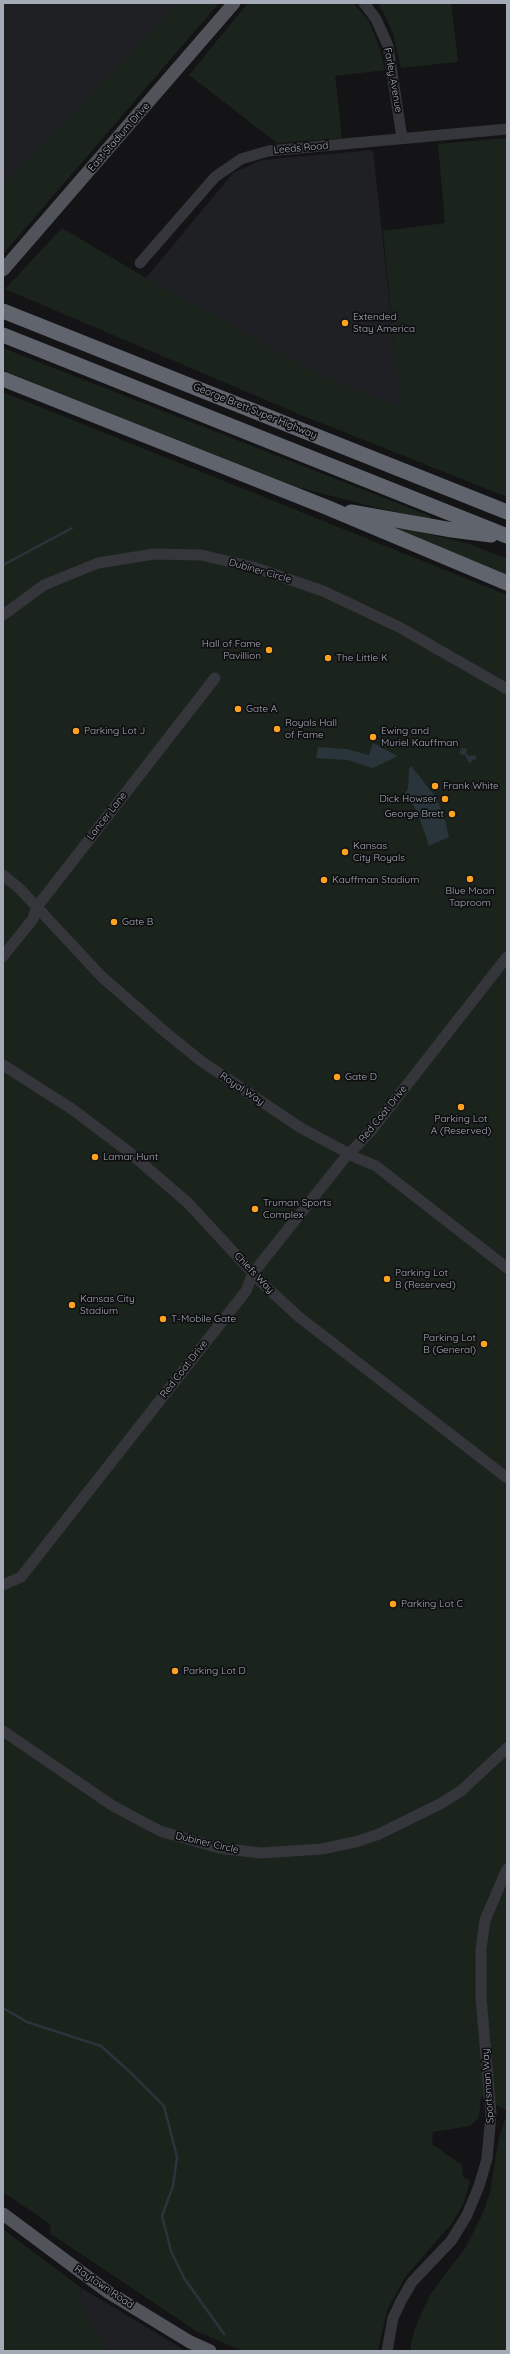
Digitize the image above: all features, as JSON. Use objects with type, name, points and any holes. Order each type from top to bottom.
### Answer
[{"type":"highway","name":"George Brett Super Highway","points":[[3,310],[507,512]]},
{"type":"highway","points":[[3,335],[507,536]]},
{"type":"highway","points":[[3,379],[326,508],[507,583]]},
{"type":"highway","points":[[326,508],[452,530],[507,536]]},
{"type":"main road","name":"East Stadium Drive","points":[[3,270],[234,3]]},
{"type":"main road","name":"Raytown Road","points":[[3,2214],[108,2292],[190,2342],[210,2351]]},
{"type":"street","name":"Farley Avenue","points":[[364,3],[376,19],[388,46],[402,138]]},
{"type":"street","name":"Leeds Road","points":[[140,264],[215,177],[242,159],[268,151],[507,128]]},
{"type":"street","name":"Dubiner Circle","points":[[3,615],[44,586],[98,562],[148,554],[176,553],[201,555],[253,567],[323,592],[399,627],[507,689]]},
{"type":"street","name":"Lancer Lane","points":[[3,956],[33,919],[36,908],[215,678]]},
{"type":"street","name":"Royal Way","points":[[3,875],[20,889],[36,908],[101,976],[201,1061],[302,1128],[350,1154],[376,1166],[507,1268]]},
{"type":"street","name":"Red Coat Drive","points":[[3,1585],[21,1577],[246,1291],[253,1273],[350,1154],[370,1132],[507,957]]},
{"type":"street","name":"Chiefs Way","points":[[3,1065],[72,1109],[129,1152],[188,1203],[253,1273],[300,1317],[507,1478]]},
{"type":"street","name":"Dubiner Circle","points":[[3,1731],[113,1806],[160,1831],[219,1848],[261,1853],[322,1849],[359,1841],[380,1834],[434,1808],[461,1791],[507,1748]]},
{"type":"street","name":"Sportsman Way","points":[[387,2351],[393,2318],[402,2299],[412,2282],[450,2240],[467,2215],[479,2186],[487,2159],[491,2114],[481,1997],[481,1949],[485,1920],[507,1869]]},
{"type":"shaded area","points":[[3,3],[179,3],[3,185]]},
{"type":"shaded area","points":[[179,3],[219,3],[3,254],[3,185]]},
{"type":"shaded area","points":[[248,3],[353,3],[369,21],[380,49],[385,70],[335,76],[342,138],[277,143],[189,75]]},
{"type":"shaded area","points":[[379,3],[451,3],[458,62],[401,68],[393,33]]},
{"type":"shaded area","points":[[507,138],[507,497],[301,415],[5,289],[62,228],[146,278],[319,374],[400,408],[383,231],[445,223],[438,144]]},
{"type":"shaded area","points":[[373,150],[401,409],[319,374],[146,278],[233,173],[262,160]]},
{"type":"shaded area","points":[[3,348],[430,516],[430,519],[378,508],[297,487],[145,427],[3,370]]},
{"type":"shaded area","name":"Truman Sports Complex","points":[[3,392],[507,595],[507,2111],[481,2096],[479,2117],[470,2126],[433,2132],[432,2144],[462,2165],[463,2177],[470,2181],[464,2202],[453,2222],[406,2276],[387,2310],[378,2351],[243,2351],[196,2331],[51,2234],[50,2224],[3,2192]]},
{"type":"shaded area","points":[[385,527],[411,530],[470,544],[507,559],[507,576]]},
{"type":"shaded area","points":[[373,743],[398,756],[373,768],[348,760],[316,758],[318,747],[346,749],[369,755]]},
{"type":"shaded area","points":[[462,748],[467,749],[466,753],[469,756],[475,755],[477,758],[469,763],[465,755],[459,754]]},
{"type":"shaded area","points":[[411,766],[435,796],[444,816],[449,837],[429,846],[418,813],[405,794],[408,788],[409,769]]},
{"type":"shaded area","points":[[507,2114],[507,2351],[411,2351],[411,2343],[415,2328],[430,2295],[466,2247],[483,2213],[490,2192],[499,2137]]},
{"type":"shaded area","points":[[3,2229],[80,2287],[84,2315],[100,2336],[105,2351],[3,2351]]},
{"type":"shaded area","points":[[80,2287],[186,2351],[105,2351],[100,2336],[84,2315]]},
{"type":"waterway","points":[[3,565],[72,528]]},
{"type":"waterway","points":[[3,2008],[27,2022],[101,2046],[164,2106],[177,2157],[173,2186],[162,2216],[171,2251],[184,2278],[224,2334]]},
{"type":"place","name":"Extended Stay America","points":[[345,323]]},
{"type":"place","name":"Hall of Fame Pavillion","points":[[269,650]]},
{"type":"place","name":"The Little K","points":[[328,658]]},
{"type":"place","name":"Gate A","points":[[238,709]]},
{"type":"place","name":"Royals Hall of Fame","points":[[277,729]]},
{"type":"place","name":"Parking Lot J","points":[[76,731]]},
{"type":"place","name":"Ewing and Muriel Kauffman","points":[[373,737]]},
{"type":"place","name":"Frank White","points":[[435,786]]},
{"type":"place","name":"Dick Howser","points":[[445,799]]},
{"type":"place","name":"George Brett","points":[[452,814]]},
{"type":"place","name":"Kansas City Royals","points":[[345,852]]},
{"type":"place","name":"Blue Moon Taproom","points":[[470,879]]},
{"type":"place","name":"Kauffman Stadium","points":[[324,880]]},
{"type":"place","name":"Gate B","points":[[114,922]]},
{"type":"place","name":"Gate D","points":[[337,1077]]},
{"type":"place","name":"Parking Lot A (Reserved)","points":[[461,1107]]},
{"type":"place","name":"Lamar Hunt","points":[[95,1157]]},
{"type":"place","name":"Truman Sports Complex","points":[[255,1209]]},
{"type":"place","name":"Parking Lot B (Reserved)","points":[[387,1279]]},
{"type":"place","name":"Kansas City Stadium","points":[[72,1305]]},
{"type":"place","name":"T-Mobile Gate","points":[[163,1319]]},
{"type":"place","name":"Parking Lot B (General)","points":[[484,1344]]},
{"type":"place","name":"Parking Lot C","points":[[393,1604]]},
{"type":"place","name":"Parking Lot D","points":[[175,1671]]}]
